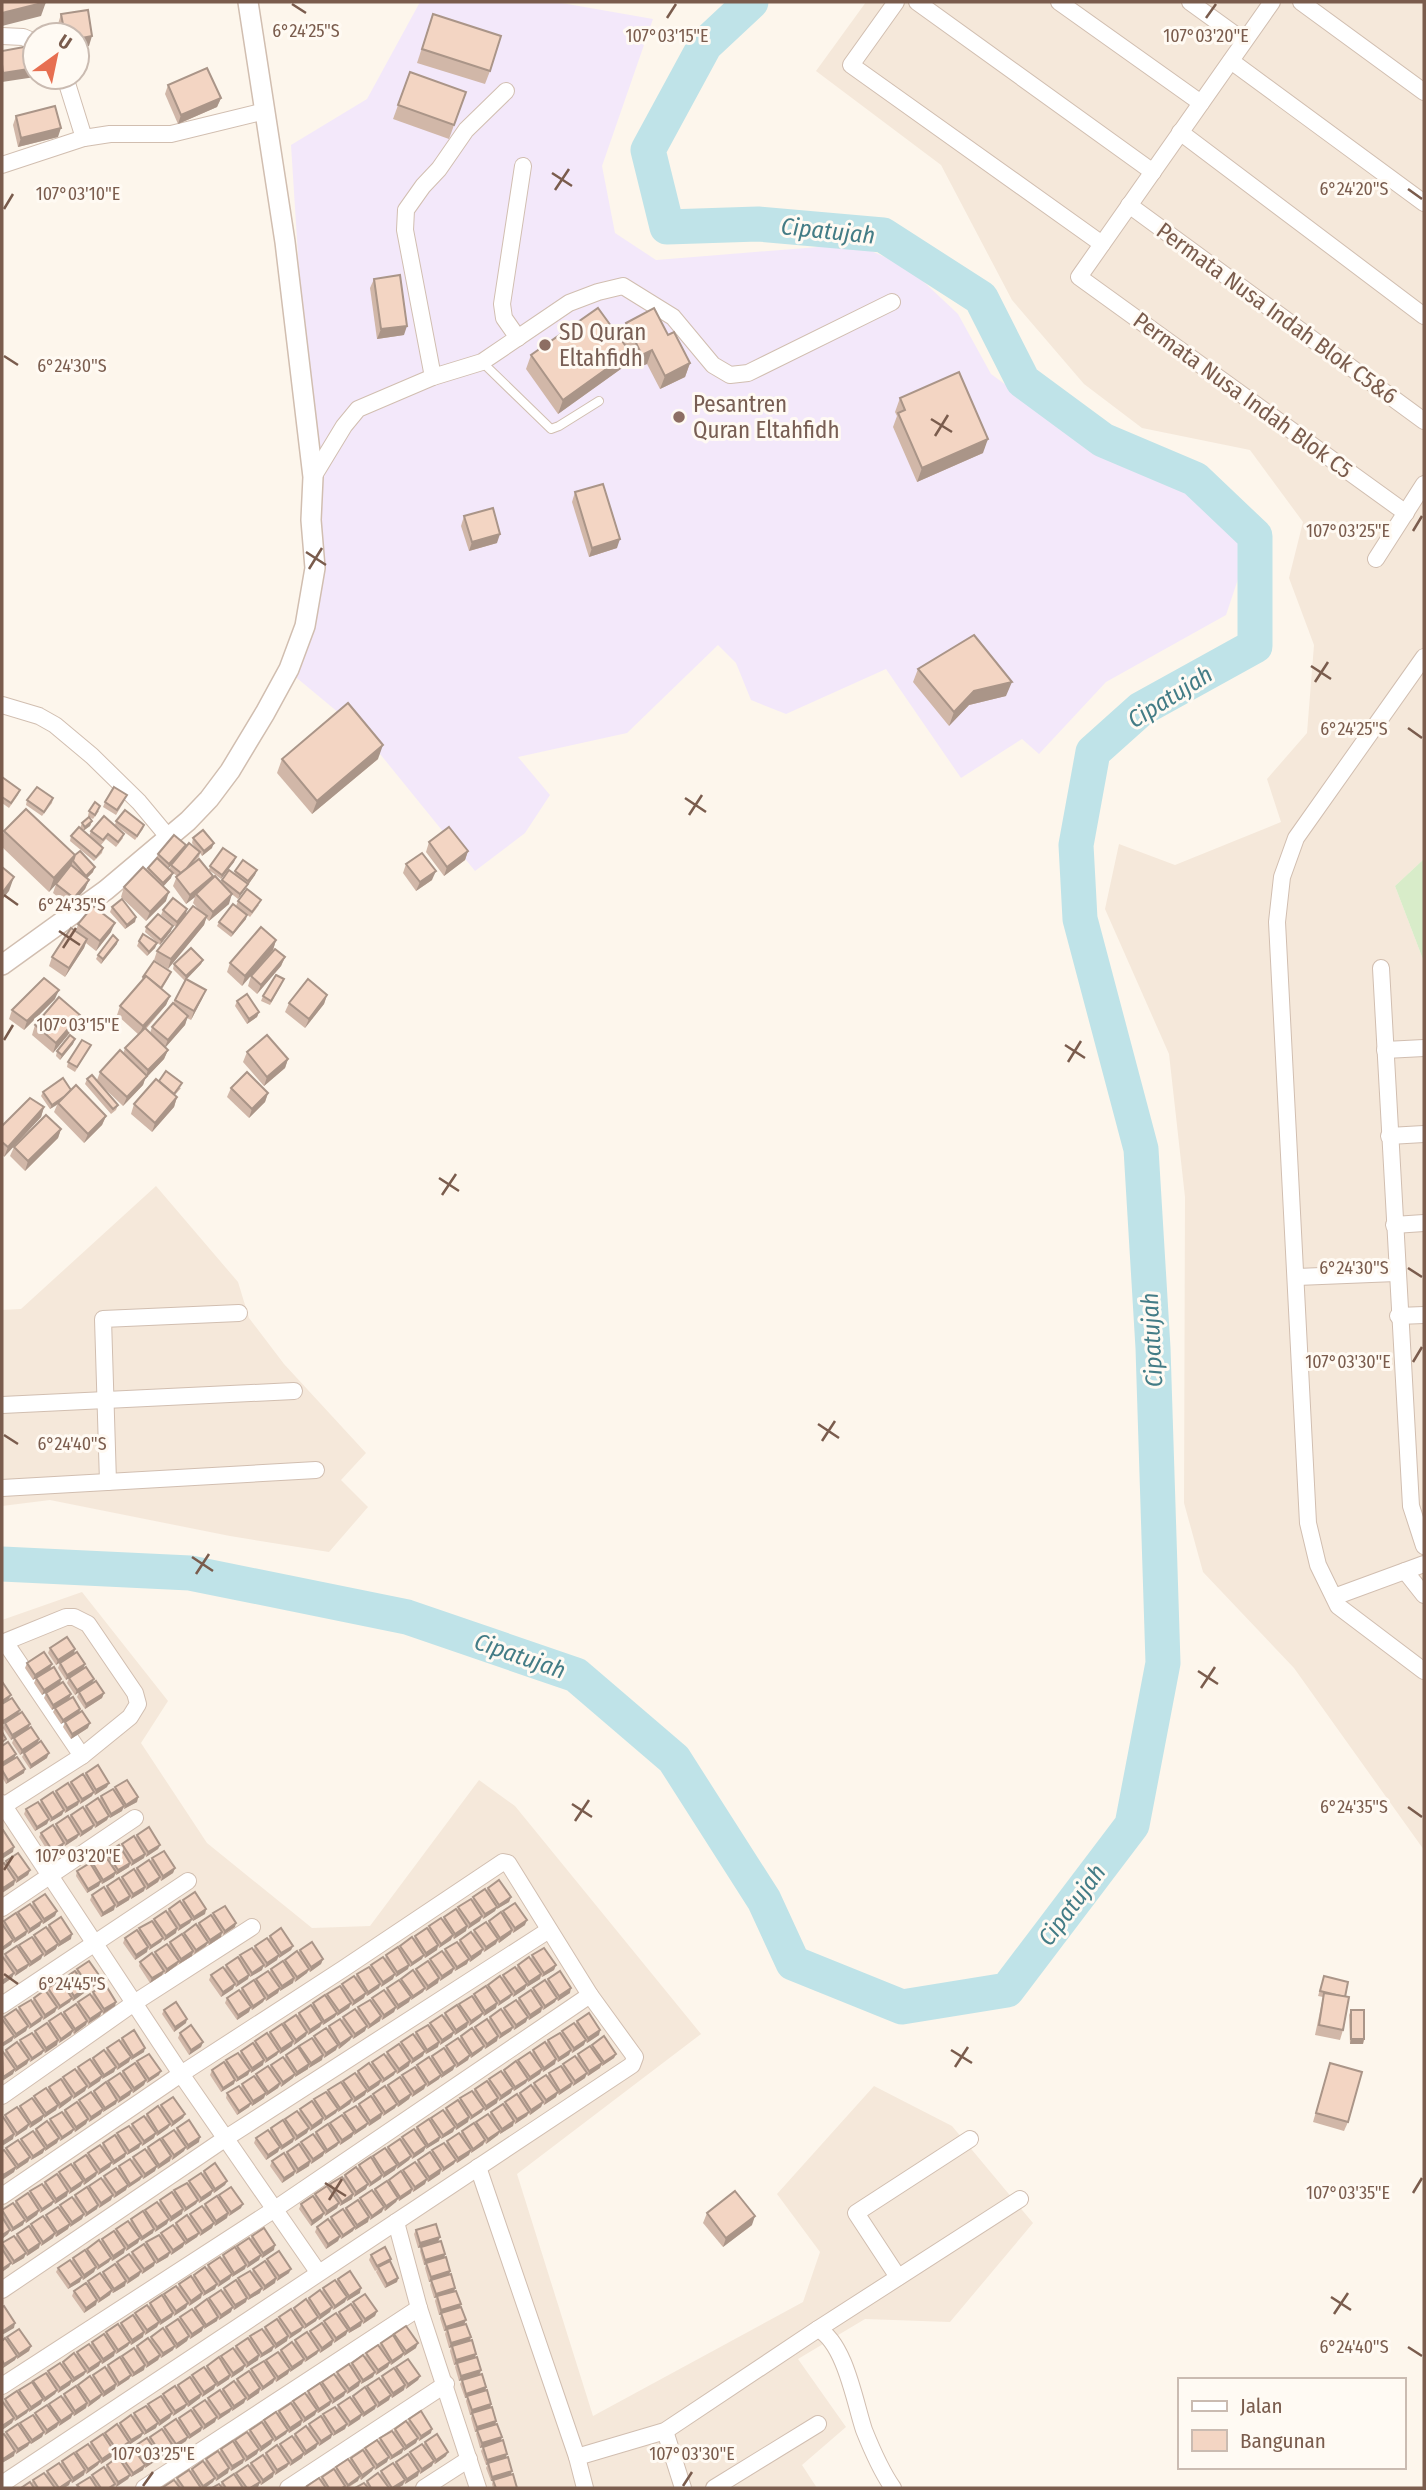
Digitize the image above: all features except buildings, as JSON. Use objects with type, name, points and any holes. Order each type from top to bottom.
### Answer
[{"type":"street","points":[[2,965],[106,890],[169,838],[209,799],[230,771],[265,713],[289,669],[305,626],[315,568],[311,520],[313,477],[285,242],[248,2]]},
{"type":"street","points":[[896,2],[851,65],[1102,244],[1272,2]]},
{"type":"street","points":[[917,2],[1153,172]]},
{"type":"street","points":[[1059,2],[1201,103]]},
{"type":"street","points":[[1190,2],[1244,41]]},
{"type":"street","points":[[1301,2],[1424,92]]},
{"type":"street","points":[[2,37],[21,37]]},
{"type":"street","points":[[1231,61],[1424,203]]},
{"type":"street","points":[[69,91],[84,138]]},
{"type":"street","points":[[433,377],[405,230],[406,210],[466,130],[506,91]]},
{"type":"street","points":[[2,165],[84,138],[110,134],[171,134],[265,111]]},
{"type":"street","points":[[1181,132],[1424,316]]},
{"type":"street","points":[[518,338],[504,318],[502,304],[523,166]]},
{"type":"street","name":"Permata Nusa Indah Blok C5&6","points":[[1129,205],[1424,421]]},
{"type":"street","name":"Permata Nusa Indah Blok C5","points":[[1102,244],[1079,277],[1406,513]]},
{"type":"street","points":[[313,477],[344,426],[358,409],[433,377],[482,362],[569,303],[598,292],[623,286],[673,317],[713,365],[730,374],[748,373],[892,303]]},
{"type":"street","points":[[1376,559],[1424,484]]},
{"type":"street","points":[[1424,657],[1296,838],[1282,877],[1277,922],[1308,1523],[1318,1565],[1338,1606],[1424,1671]]},
{"type":"street","points":[[2,705],[39,716],[55,725],[92,756],[139,802],[169,838]]},
{"type":"street","points":[[1381,968],[1410,1506],[1424,1546]]},
{"type":"street","points":[[1385,1050],[1424,1048]]},
{"type":"street","points":[[1389,1136],[1424,1134]]},
{"type":"street","points":[[1394,1224],[1424,1223]]},
{"type":"street","points":[[1297,1277],[1396,1273]]},
{"type":"street","points":[[108,1482],[103,1319],[239,1313]]},
{"type":"street","points":[[1398,1316],[1424,1315]]},
{"type":"street","points":[[2,1405],[294,1391]]},
{"type":"street","points":[[2,1488],[316,1470]]},
{"type":"street","points":[[1334,1597],[1424,1564]]},
{"type":"street","points":[[1405,1571],[1424,1595]]},
{"type":"street","points":[[82,1756],[3,1643],[66,1617],[81,1619],[88,1624],[135,1693],[138,1704],[135,1711],[82,1756],[2,1805],[181,2074],[318,2272]]},
{"type":"street","points":[[2,1908],[135,1818]]},
{"type":"street","points":[[2,2196],[181,2074],[503,1862],[508,1863],[590,1995],[635,2057],[634,2062],[2,2484]]},
{"type":"street","points":[[2,2006],[188,1881]]},
{"type":"street","points":[[2,2095],[252,1927]]},
{"type":"street","points":[[2,2290],[226,2138],[549,1930]]},
{"type":"street","points":[[2,2386],[275,2209],[590,1995]]},
{"type":"street","points":[[898,2277],[856,2213],[970,2140]]},
{"type":"street","points":[[478,2167],[585,2488]]},
{"type":"street","points":[[577,2458],[665,2431],[1020,2199]]},
{"type":"street","points":[[396,2222],[419,2308],[478,2488]]},
{"type":"street","points":[[144,2488],[419,2308]]},
{"type":"street","points":[[818,2329],[834,2344],[843,2363],[876,2458],[893,2488]]},
{"type":"street","points":[[288,2488],[446,2384]]},
{"type":"street","points":[[714,2488],[818,2424]]},
{"type":"street","points":[[665,2431],[683,2488]]},
{"type":"street","points":[[424,2488],[469,2459]]},
{"type":"lane","points":[[482,362],[551,429],[599,401]]},
{"type":"shaded area","name":"Pesantren Quran Eltahfidh","points":[[420,2],[556,2],[653,19],[602,166],[615,233],[656,260],[856,244],[909,268],[958,314],[991,374],[1109,460],[1207,488],[1229,511],[1244,561],[1226,615],[1106,682],[1039,754],[1022,739],[961,778],[886,669],[786,714],[751,700],[736,663],[718,645],[627,733],[518,757],[550,795],[525,833],[475,871],[363,733],[292,674],[319,586],[291,145],[367,99]]},
{"type":"shaded area","points":[[866,2],[1424,2],[1424,859],[1395,886],[1424,962],[1424,1850],[1294,1668],[1203,1572],[1184,1503],[1185,1197],[1169,1054],[1105,909],[1119,844],[1175,865],[1281,822],[1267,779],[1307,733],[1314,645],[1289,578],[1303,522],[1250,450],[1142,428],[1084,384],[1012,300],[941,165],[816,71]]},
{"type":"shaded area","points":[[156,1186],[238,1282],[249,1318],[284,1364],[366,1453],[341,1480],[368,1507],[329,1552],[230,1536],[50,1500],[2,1506],[2,1310],[21,1309]]},
{"type":"shaded area","points":[[82,1592],[168,1701],[141,1743],[207,1843],[312,1928],[370,1926],[479,1780],[515,1806],[701,2034],[517,2174],[593,2416],[803,2302],[820,2252],[777,2194],[874,2086],[952,2126],[1033,2223],[950,2322],[865,2319],[798,2359],[846,2427],[802,2465],[817,2488],[2,2488],[2,1620]]},
{"type":"green space","points":[[1424,859],[1424,962],[1395,886]]},
{"type":"waterway","name":"Cipatujah","points":[[2,1564],[190,1573],[407,1617],[576,1675],[674,1759],[764,1900],[793,1963],[902,2007],[1007,1990],[1132,1825],[1163,1663],[1153,1348],[1141,1149],[1080,919],[1076,845],[1093,752],[1141,709],[1255,646],[1255,536],[1195,479],[1103,440],[1023,381],[981,298],[883,235],[758,224],[667,227],[648,150],[705,45],[751,2]]},
{"type":"place","name":"SD Quran Eltahfidh","points":[[545,345]]},
{"type":"place","name":"Pesantren Quran Eltahfidh","points":[[679,417]]}]
